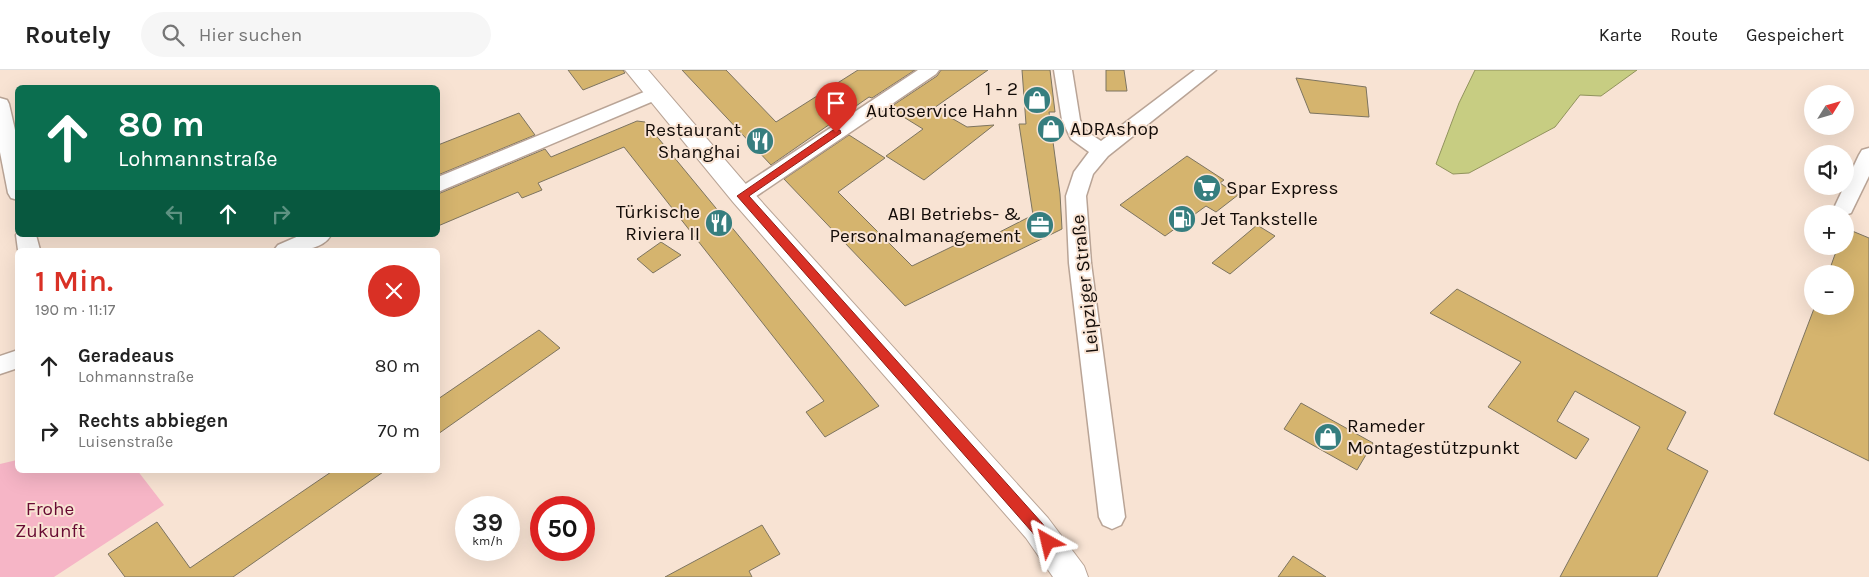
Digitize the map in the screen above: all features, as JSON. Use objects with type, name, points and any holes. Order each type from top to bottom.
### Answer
[{"type":"main road","points":[[636,70],[742,196],[1037,528],[1072,577]]},
{"type":"street","points":[[742,196],[930,70]]},
{"type":"street","points":[[1063,70],[1071,120],[1078,135],[1100,151]]},
{"type":"street","name":"Leipziger Straße","points":[[1112,517],[1080,263],[1076,196],[1084,172],[1100,151],[1207,70]]},
{"type":"street","points":[[440,185],[656,93]]},
{"type":"street","points":[[0,105],[15,178]]},
{"type":"street","points":[[1845,205],[1869,155]]},
{"type":"street","points":[[290,248],[316,237]]},
{"type":"street","points":[[0,364],[15,360]]},
{"type":"green space","name":"Frohe Zukunft","points":[[15,460],[15,473],[139,473],[164,505],[54,577],[0,577],[0,464]]},
{"type":"shaded area","points":[[1475,70],[1637,70],[1601,96],[1580,95],[1555,127],[1469,173],[1453,174],[1436,164],[1459,103]]},
{"type":"building","points":[[568,70],[623,70],[625,73],[583,90]]},
{"type":"building","points":[[682,70],[726,70],[776,122],[858,70],[915,70],[872,98],[869,97],[771,165]]},
{"type":"building","points":[[941,70],[988,70],[934,108],[967,127],[994,125],[924,180],[886,156],[923,129],[889,108],[937,76]]},
{"type":"building","points":[[1022,70],[1050,70],[1055,112],[1049,112],[1060,194],[1062,229],[905,306],[784,179],[849,135],[885,158],[838,192],[912,266],[976,235],[982,241],[1033,215],[1019,124],[1026,124]]},
{"type":"building","points":[[1106,70],[1124,70],[1127,91],[1106,91]]},
{"type":"building","points":[[1296,78],[1366,87],[1369,117],[1310,113]]},
{"type":"building","points":[[519,113],[535,135],[440,174],[440,144]]},
{"type":"building","points":[[637,121],[645,122],[879,406],[825,437],[806,412],[824,401],[624,147],[538,183],[542,190],[522,198],[518,192],[440,225],[440,193],[545,149],[551,157]]},
{"type":"building","points":[[1187,156],[1224,180],[1220,183],[1238,195],[1216,212],[1206,206],[1165,236],[1120,205]]},
{"type":"building","points":[[1257,225],[1275,236],[1230,274],[1212,263]]},
{"type":"building","points":[[1854,232],[1869,238],[1869,461],[1774,414],[1812,315],[1854,315],[1854,265],[1831,265],[1835,255],[1854,255]]},
{"type":"building","points":[[661,242],[681,255],[653,273],[637,259]]},
{"type":"building","points":[[1457,289],[1686,412],[1667,449],[1708,471],[1657,577],[1560,577],[1640,427],[1575,391],[1557,421],[1589,439],[1576,459],[1488,407],[1521,362],[1430,313]]},
{"type":"building","points":[[539,330],[560,348],[440,433],[440,398]]},
{"type":"building","points":[[1301,403],[1373,443],[1357,470],[1284,429]]},
{"type":"building","points":[[330,473],[382,473],[233,577],[125,577],[108,554],[157,522],[190,568]]},
{"type":"building","points":[[762,525],[780,554],[749,571],[752,577],[665,577]]},
{"type":"building","points":[[1293,556],[1326,577],[1278,577]]},
{"type":"place","name":"1 - 2 Autoservice Hahn","points":[[1037,100]]},
{"type":"place","name":"ADRAshop","points":[[1051,129]]},
{"type":"place","name":"Restaurant Shanghai","points":[[760,141]]},
{"type":"place","name":"Spar Express","points":[[1207,188]]},
{"type":"place","name":"Jet Tankstelle","points":[[1182,219]]},
{"type":"place","name":"Türkische Riviera II","points":[[719,223]]},
{"type":"place","name":"ABI Betriebs- & Personalmanagement","points":[[1040,225]]},
{"type":"place","name":"Rameder Montagestützpunkt","points":[[1328,437]]},
{"type":"route","points":[[836,133],[742,196],[1048,542]]}]
